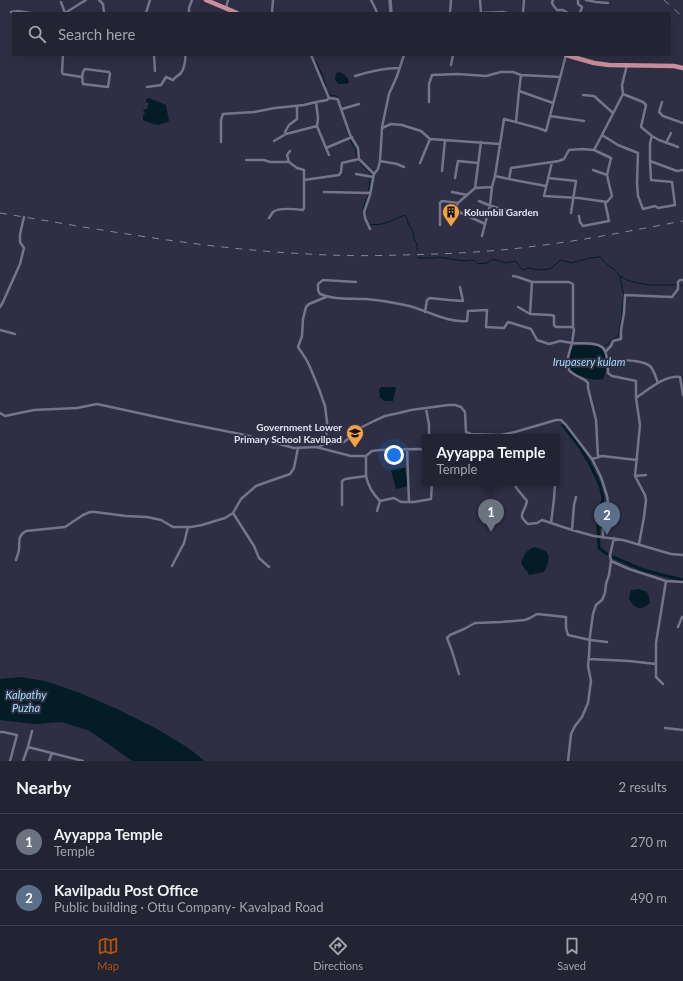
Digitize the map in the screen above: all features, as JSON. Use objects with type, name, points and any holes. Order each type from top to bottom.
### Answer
[{"type":"highway","points":[[206,0],[235,12]]},
{"type":"highway","points":[[570,56],[594,63],[609,65],[674,66],[683,68]]},
{"type":"street","points":[[67,12],[86,0]]},
{"type":"street","points":[[99,0],[103,4],[104,12]]},
{"type":"street","points":[[146,12],[150,0]]},
{"type":"street","points":[[189,12],[192,0]]},
{"type":"street","points":[[226,8],[228,0]]},
{"type":"street","points":[[272,12],[273,0]]},
{"type":"street","points":[[371,0],[377,12]]},
{"type":"street","points":[[390,0],[391,12]]},
{"type":"street","points":[[450,12],[451,0]]},
{"type":"street","points":[[480,0],[481,12]]},
{"type":"street","points":[[523,12],[524,0]]},
{"type":"street","points":[[553,0],[553,5],[557,10],[563,10],[566,12]]},
{"type":"street","points":[[578,0],[578,4],[582,7],[580,12]]},
{"type":"street","points":[[586,0],[608,3]]},
{"type":"street","points":[[61,2],[65,12]]},
{"type":"street","points":[[11,12],[24,12]]},
{"type":"street","points":[[63,56],[62,74],[82,77]]},
{"type":"street","points":[[154,56],[155,71]]},
{"type":"street","points":[[147,87],[161,85],[166,77],[173,80],[181,72],[186,59],[185,56]]},
{"type":"street","points":[[311,56],[328,98]]},
{"type":"street","points":[[370,228],[364,212],[370,193],[373,176],[378,169],[380,161],[382,128],[389,94],[404,56]]},
{"type":"street","points":[[451,65],[453,56]]},
{"type":"street","points":[[482,236],[490,206],[492,186],[504,119],[546,131],[566,56]]},
{"type":"street","points":[[594,150],[623,94],[622,84],[627,65]]},
{"type":"street","points":[[355,76],[385,68],[399,68]]},
{"type":"street","points":[[85,69],[109,72],[109,85],[108,87],[83,84],[82,77],[85,69]]},
{"type":"street","points":[[428,102],[428,84],[432,75],[458,74],[486,76],[501,72],[513,72],[521,75],[560,77]]},
{"type":"street","points":[[516,122],[521,75]]},
{"type":"street","points":[[519,91],[553,103]]},
{"type":"street","points":[[623,94],[643,102],[646,105],[640,127],[652,136],[678,147]]},
{"type":"street","points":[[583,95],[594,96],[613,113]]},
{"type":"street","points":[[221,142],[221,120],[223,114],[254,112],[297,106],[327,100],[328,98],[337,99],[352,138],[358,148],[359,159],[373,176]]},
{"type":"street","points":[[316,102],[318,118],[317,126],[329,155]]},
{"type":"street","points":[[662,102],[659,112],[663,116],[683,123]]},
{"type":"street","points":[[342,109],[359,104]]},
{"type":"street","points":[[286,134],[285,132],[289,125],[297,119],[297,106]]},
{"type":"street","points":[[550,116],[584,121]]},
{"type":"street","points":[[382,128],[391,124],[402,125],[421,131],[430,139],[500,144]]},
{"type":"street","points":[[274,141],[286,134],[317,126]]},
{"type":"street","points":[[666,143],[672,133]]},
{"type":"street","points":[[602,135],[618,145],[638,152],[638,196],[643,209],[655,206],[658,208],[675,204],[672,182],[651,180],[650,144],[652,136]]},
{"type":"street","points":[[326,148],[352,138]]},
{"type":"street","points":[[420,163],[430,139]]},
{"type":"street","points":[[442,171],[445,140]]},
{"type":"street","points":[[475,188],[481,142]]},
{"type":"street","points":[[509,179],[511,168],[564,159],[569,150],[594,150],[611,158],[607,175],[612,196],[607,202],[605,202],[588,199],[544,196],[552,162]]},
{"type":"street","points":[[289,162],[287,155],[290,151]]},
{"type":"street","points":[[304,180],[339,175],[341,172],[342,163],[359,159]]},
{"type":"street","points":[[246,160],[289,162],[297,168],[304,170],[303,210],[287,208],[276,210],[272,212],[269,218]]},
{"type":"street","points":[[380,161],[397,164],[404,167]]},
{"type":"street","points":[[455,178],[458,161],[478,164]]},
{"type":"street","points":[[650,161],[677,171],[683,170]]},
{"type":"street","points":[[593,170],[607,175]]},
{"type":"street","points":[[356,174],[373,176]]},
{"type":"street","points":[[495,176],[546,186]]},
{"type":"street","points":[[548,178],[576,181],[571,213]]},
{"type":"street","points":[[485,224],[457,211],[456,209],[458,203],[475,188],[492,186]]},
{"type":"street","points":[[324,192],[370,193]]},
{"type":"street","points":[[452,192],[467,195]]},
{"type":"street","points":[[479,200],[490,206],[505,210],[526,211]]},
{"type":"street","points":[[440,225],[440,203],[442,201],[458,203]]},
{"type":"street","points":[[579,216],[580,222],[583,226],[608,221],[605,202]]},
{"type":"street","points":[[0,307],[22,257],[24,248],[20,242],[20,234],[24,217]]},
{"type":"street","points":[[513,276],[532,282],[569,282],[573,284],[574,330],[572,344],[568,355],[568,369],[570,372],[588,383],[596,420],[598,457]]},
{"type":"street","points":[[356,282],[323,280],[318,284],[318,290],[320,294],[326,296],[366,299],[407,305],[459,322],[467,321],[468,311],[487,310],[486,327],[504,328],[508,322],[531,329],[537,340],[549,344],[560,341],[572,344],[594,343],[603,346],[608,360],[608,372],[612,376],[636,381],[636,398],[640,425],[635,476],[646,500],[638,544]]},
{"type":"street","points":[[606,351],[611,346],[613,341],[621,339],[625,295],[672,298],[678,289],[678,282],[683,280]]},
{"type":"street","points":[[530,314],[532,282]]},
{"type":"street","points":[[425,312],[427,300],[430,298],[463,301],[460,287]]},
{"type":"street","points":[[324,444],[327,431],[325,406],[310,367],[298,347],[302,336],[303,319],[306,307],[326,296]]},
{"type":"street","points":[[518,306],[530,314],[554,316],[554,324],[556,327],[573,327]]},
{"type":"street","points":[[0,330],[15,334]]},
{"type":"street","points":[[608,360],[638,361],[645,363],[652,369],[658,383]]},
{"type":"street","points":[[636,398],[658,383],[675,376],[680,377],[683,395]]},
{"type":"street","points":[[0,413],[5,416],[34,410],[77,408],[98,404],[180,422],[245,434],[294,448],[308,446],[351,456],[366,456],[372,451],[422,450]]},
{"type":"street","points":[[319,448],[324,444],[344,442],[360,428],[385,416],[411,410],[448,405],[461,407],[465,412],[466,432],[470,434]]},
{"type":"street","points":[[426,408],[429,434]]},
{"type":"street","points":[[505,434],[556,420],[561,420],[566,425],[592,459],[601,477],[608,503],[603,528],[603,538]]},
{"type":"street","points":[[16,560],[19,552],[20,537],[26,531],[65,527],[90,512],[147,517],[160,520],[173,527],[202,525],[225,518],[233,513],[241,499],[256,486],[290,474],[294,468],[298,448]]},
{"type":"street","points":[[407,449],[408,502]]},
{"type":"street","points":[[366,456],[367,484],[374,496],[380,501]]},
{"type":"street","points":[[592,459],[598,457],[637,460]]},
{"type":"street","points":[[342,505],[342,481],[345,478],[366,476]]},
{"type":"street","points":[[635,476],[646,476]]},
{"type":"street","points":[[380,501],[394,498],[401,502],[414,502],[431,499],[432,486]]},
{"type":"street","points":[[516,486],[527,501],[521,518],[528,524],[537,523],[542,520],[603,538],[614,538],[671,554],[683,554]]},
{"type":"street","points":[[551,523],[554,486]]},
{"type":"street","points":[[572,530],[576,497]]},
{"type":"street","points":[[377,511],[380,501]]},
{"type":"street","points":[[233,513],[254,546],[259,558],[269,567]]},
{"type":"street","points":[[172,566],[184,543],[188,527]]},
{"type":"street","points":[[568,761],[571,734],[582,717],[588,703],[591,682],[588,666],[593,614],[596,605],[602,600],[609,575],[611,561],[610,555],[614,538]]},
{"type":"street","points":[[611,561],[666,581],[683,582]]},
{"type":"street","points":[[663,684],[656,677],[656,644],[666,581]]},
{"type":"street","points":[[678,626],[683,612]]},
{"type":"street","points":[[458,674],[447,638],[450,635],[475,623],[525,620],[537,614],[566,617],[566,628],[568,635],[607,642]]},
{"type":"street","points":[[589,659],[656,664]]},
{"type":"street","points":[[665,728],[683,730]]},
{"type":"street","points":[[24,761],[32,731]]},
{"type":"street","points":[[0,732],[17,735],[10,761]]},
{"type":"street","points":[[28,747],[83,761]]},
{"type":"street","points":[[50,761],[52,753]]},
{"type":"water","points":[[338,72],[342,73],[348,79],[349,83],[338,84],[335,80]]},
{"type":"water","points":[[149,98],[166,105],[169,121],[156,125],[143,120],[143,115],[145,114],[143,109],[147,109],[149,103],[146,102],[146,99]]},
{"type":"water","name":"Irupasery kulam","points":[[583,345],[602,348],[606,363],[606,371],[603,379],[589,379],[574,373],[571,370],[569,361],[572,346]]},
{"type":"water","points":[[381,387],[396,387],[393,401],[385,401],[380,398],[379,390]]},
{"type":"water","points":[[405,468],[408,486],[396,489],[391,470]]},
{"type":"water","points":[[535,547],[545,551],[549,558],[544,572],[529,575],[521,562],[528,551]]},
{"type":"water","points":[[639,589],[647,592],[650,603],[646,606],[637,608],[629,598],[631,590]]},
{"type":"water","name":"Kalpathy Puzha","points":[[21,677],[45,681],[80,693],[115,708],[157,729],[187,747],[205,761],[132,761],[90,731],[62,722],[35,724],[0,720],[0,679]]},
{"type":"waterway","points":[[316,61],[326,87]]},
{"type":"waterway","points":[[327,91],[330,95],[336,96],[339,100]]},
{"type":"waterway","points":[[346,127],[349,137]]},
{"type":"waterway","points":[[350,140],[356,150],[358,158]]},
{"type":"waterway","points":[[359,160],[371,174],[370,176]]},
{"type":"waterway","points":[[369,190],[370,178]]},
{"type":"waterway","points":[[364,218],[363,209],[369,194]]},
{"type":"waterway","points":[[369,225],[382,224],[405,215],[413,232],[414,239],[417,244],[417,250]]},
{"type":"waterway","points":[[418,257],[438,257],[464,261],[471,260],[478,264],[487,263],[493,259],[506,263],[516,261],[522,270],[529,268],[539,270],[550,269],[561,260],[571,263],[589,258],[600,257],[620,276],[624,297],[618,336],[605,346]]},
{"type":"waterway","points":[[620,276],[629,281],[649,285],[676,285]]},
{"type":"waterway","points":[[563,425],[579,446],[600,485],[603,498],[598,524],[599,548],[607,554]]},
{"type":"waterway","points":[[613,557],[643,570],[683,580]]},
{"type":"railway","points":[[664,0],[683,17]]},
{"type":"railway","points":[[0,213],[115,232],[231,248],[269,252],[355,256],[453,253],[519,248],[592,238],[683,221]]},
{"type":"place","name":"Kolumbil Garden","points":[[451,227]]},
{"type":"place","name":"Government Lower Primary School Kavilpad","points":[[355,448]]},
{"type":"place","name":"Ayyappa Temple","points":[[491,532]]},
{"type":"place","name":"Kavilpadu Post Office","points":[[607,535]]}]
